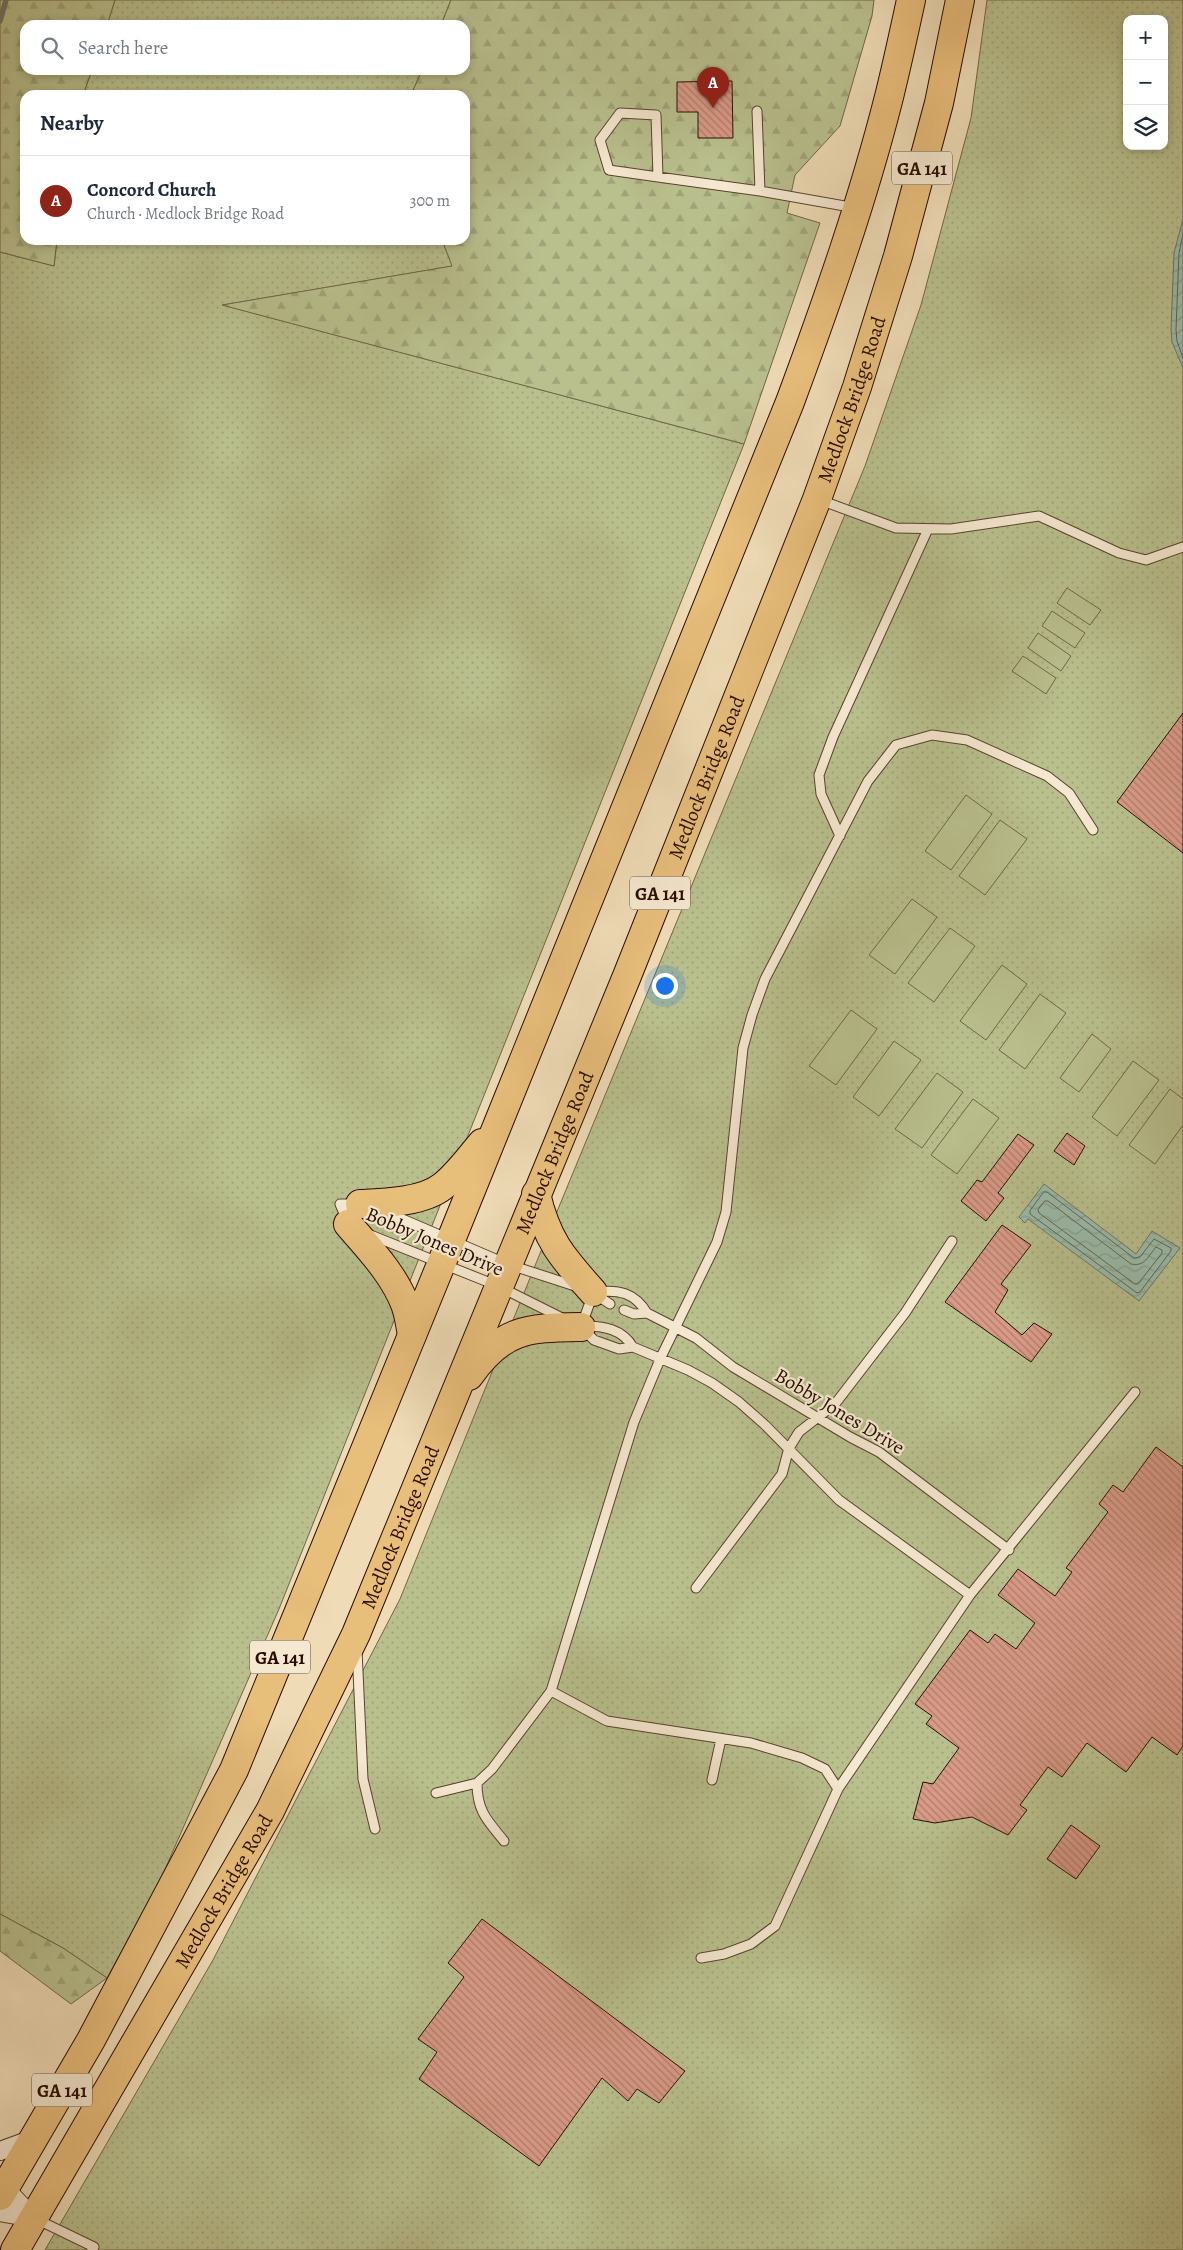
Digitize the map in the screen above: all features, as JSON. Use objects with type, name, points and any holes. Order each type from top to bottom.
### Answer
[{"type":"highway","name":"GA 141","points":[[1,2194],[91,2040],[234,1770],[447,1251],[790,402],[826,304],[856,208],[889,97],[911,0]]},
{"type":"highway","name":"Medlock Bridge Road","points":[[15,2250],[270,1811],[356,1634],[631,967],[817,499],[857,387],[900,246],[939,103],[960,0]]},
{"type":"highway","points":[[412,1335],[406,1306],[398,1288],[354,1214],[387,1203],[417,1198],[442,1188],[498,1125]]},
{"type":"highway","points":[[536,1194],[541,1214],[560,1255],[601,1298]]},
{"type":"highway","points":[[455,1395],[476,1366],[512,1335],[538,1328],[581,1326]]},
{"type":"street","points":[[0,2151],[33,2140]]},
{"type":"street","points":[[1,2194],[33,2218]]},
{"type":"street","points":[[1,2194],[33,2218]]},
{"type":"lane","points":[[758,111],[760,191]]},
{"type":"lane","points":[[658,177],[656,115],[620,113],[600,140],[609,170],[658,177],[760,191],[856,208]]},
{"type":"lane","points":[[817,499],[896,528],[951,529],[1038,516],[1118,553],[1146,560],[1183,547]]},
{"type":"lane","points":[[840,836],[821,794],[819,775],[833,737],[928,529]]},
{"type":"lane","points":[[436,1793],[477,1783],[492,1769],[551,1691],[634,1422],[675,1326],[716,1242],[726,1212],[743,1048],[764,979],[868,781],[896,744],[932,735],[967,740],[1047,776],[1069,793],[1093,830]]},
{"type":"lane","name":"Bobby Jones Drive","points":[[354,1214],[389,1213],[447,1251],[503,1275],[581,1326],[594,1340],[619,1349],[633,1347],[688,1370],[719,1388],[752,1414],[789,1448],[839,1500],[970,1595]]},
{"type":"lane","name":"Bobby Jones Drive","points":[[354,1214],[366,1233],[447,1251],[503,1275],[601,1298],[613,1290],[639,1300],[646,1313]]},
{"type":"lane","points":[[696,1588],[782,1474],[789,1448],[799,1432],[835,1404],[905,1312],[952,1241]]},
{"type":"lane","points":[[581,1326],[601,1298]]},
{"type":"lane","name":"Bobby Jones Drive","points":[[624,1310],[634,1314],[646,1313],[675,1326],[696,1338],[733,1367],[879,1452],[1009,1550]]},
{"type":"lane","name":"Bobby Jones Drive","points":[[581,1326],[602,1326],[627,1337],[633,1347]]},
{"type":"lane","points":[[700,1958],[724,1954],[751,1944],[775,1926],[838,1789],[970,1595],[1009,1550],[1135,1392]]},
{"type":"lane","points":[[356,1634],[363,1779],[374,1829]]},
{"type":"lane","points":[[551,1691],[607,1721],[751,1743],[802,1758],[825,1769],[838,1789]]},
{"type":"lane","points":[[712,1780],[721,1738]]},
{"type":"lane","points":[[477,1783],[477,1799],[482,1814],[504,1841]]},
{"type":"lane","points":[[33,2218],[94,2247],[92,2250]]},
{"type":"green space","points":[[0,0],[115,0],[109,20],[20,20],[20,75],[90,75],[85,90],[20,90],[20,245],[56,245],[54,266],[0,252]]},
{"type":"green space","points":[[115,0],[451,0],[443,20],[109,20]]},
{"type":"green space","points":[[451,0],[874,0],[872,16],[840,126],[795,175],[787,213],[820,223],[744,444],[222,305],[452,266],[444,245],[470,245],[470,90],[413,90],[420,75],[470,75],[470,20],[443,20]]},
{"type":"green space","points":[[987,0],[1183,0],[1183,2250],[45,2250],[213,1960],[400,1599],[556,1214],[865,466],[921,305],[971,118]]},
{"type":"green space","points":[[90,75],[420,75],[413,90],[85,90]]},
{"type":"green space","points":[[56,245],[444,245],[453,266],[223,305],[744,444],[279,1609],[159,1883],[107,1978],[63,1948],[0,1914],[0,252],[54,266]]},
{"type":"green space","points":[[1067,588],[1101,610],[1090,625],[1057,603]]},
{"type":"green space","points":[[1052,611],[1085,633],[1075,648],[1042,626]]},
{"type":"green space","points":[[1038,633],[1071,656],[1061,671],[1028,648]]},
{"type":"green space","points":[[1023,656],[1056,678],[1046,694],[1012,671]]},
{"type":"green space","points":[[966,795],[992,814],[951,870],[925,851]]},
{"type":"green space","points":[[1000,820],[1027,839],[985,895],[959,876]]},
{"type":"green space","points":[[912,899],[937,917],[895,974],[869,955]]},
{"type":"green space","points":[[950,928],[975,946],[934,1002],[908,983]]},
{"type":"green space","points":[[1002,965],[1027,984],[986,1040],[960,1021]]},
{"type":"green space","points":[[1040,994],[1066,1013],[1025,1069],[999,1050]]},
{"type":"green space","points":[[851,1010],[877,1029],[836,1085],[809,1066]]},
{"type":"green space","points":[[1092,1034],[1111,1049],[1079,1092],[1060,1078]]},
{"type":"green space","points":[[894,1041],[921,1060],[879,1116],[853,1097]]},
{"type":"green space","points":[[1133,1061],[1159,1080],[1117,1136],[1092,1117]]},
{"type":"green space","points":[[937,1073],[963,1092],[922,1148],[895,1129]]},
{"type":"green space","points":[[1170,1089],[1183,1099],[1183,1125],[1155,1164],[1129,1145]]},
{"type":"green space","points":[[973,1099],[999,1118],[957,1174],[931,1155]]},
{"type":"green space","points":[[0,1914],[63,1948],[107,1978],[71,2004],[0,1951]]},
{"type":"water","points":[[1183,219],[1183,368],[1172,342],[1171,330],[1174,253]]},
{"type":"water","points":[[1044,1184],[1136,1254],[1152,1231],[1180,1248],[1139,1301],[1028,1219],[1025,1223],[1019,1217]]},
{"type":"building","points":[[732,81],[733,138],[698,138],[698,112],[677,112],[677,82]]},
{"type":"building","points":[[1183,713],[1183,853],[1117,802]]},
{"type":"building","points":[[1067,1133],[1085,1146],[1074,1165],[1054,1151]]},
{"type":"building","points":[[1018,1134],[1034,1145],[998,1193],[1004,1198],[986,1221],[961,1201],[977,1180],[982,1182]]},
{"type":"building","points":[[1002,1225],[1031,1245],[1001,1284],[1008,1290],[995,1312],[1022,1335],[1034,1323],[1052,1334],[1031,1362],[945,1302]]},
{"type":"building","points":[[1156,1447],[1183,1467],[1183,1746],[1177,1755],[1152,1737],[1126,1772],[1087,1743],[1062,1777],[1048,1767],[1020,1805],[1027,1810],[1008,1835],[972,1817],[935,1823],[913,1819],[923,1782],[933,1784],[959,1748],[926,1724],[932,1716],[915,1704],[970,1630],[988,1643],[995,1634],[1016,1649],[1035,1623],[998,1595],[1018,1569],[1055,1596],[1072,1572],[1066,1568],[1108,1512],[1099,1504],[1113,1485],[1123,1492]]},
{"type":"building","points":[[1071,1825],[1100,1846],[1076,1879],[1047,1859]]},
{"type":"building","points":[[482,1919],[685,2071],[659,2103],[637,2089],[628,2101],[602,2078],[539,2166],[419,2079],[437,2052],[418,2039],[464,1977],[448,1963]]},
{"type":"waterway","points":[[0,21],[6,0]]},
{"type":"place","name":"Concord Church","points":[[713,108]]}]
